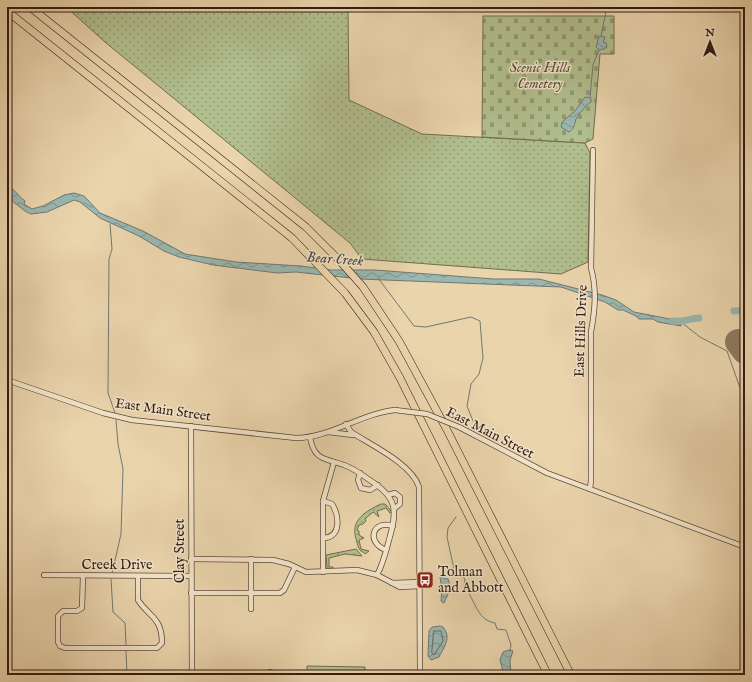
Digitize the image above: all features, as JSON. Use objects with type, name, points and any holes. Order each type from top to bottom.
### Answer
[{"type":"highway","points":[[30,7],[306,227],[340,260],[363,287],[391,328],[425,388],[570,675]]},
{"type":"highway","points":[[7,11],[232,188],[292,238],[312,257],[345,293],[374,332],[400,378],[548,675]]},
{"type":"street","name":"East Hills Drive","points":[[590,489],[592,480],[591,332],[595,305],[595,291],[591,268],[593,150]]},
{"type":"street","name":"East Main Street","points":[[7,380],[117,416],[140,421],[296,438],[310,437],[327,432],[372,414],[395,410],[427,414],[459,427],[535,468],[745,547]]},
{"type":"street","points":[[346,424],[348,430],[407,468],[418,482],[420,495],[420,675]]},
{"type":"street","name":"Clay Street","points":[[191,426],[192,675]]},
{"type":"street","points":[[327,432],[356,435]]},
{"type":"street","points":[[310,437],[312,448],[318,456],[349,466],[378,485],[388,495],[395,508],[393,526],[378,575]]},
{"type":"street","points":[[323,572],[323,501],[334,462]]},
{"type":"street","points":[[360,473],[358,480],[361,488],[370,490],[378,485]]},
{"type":"street","points":[[388,495],[395,493],[400,497],[400,504],[395,508]]},
{"type":"street","points":[[323,501],[332,504],[338,517],[334,532],[331,536],[323,538]]},
{"type":"street","points":[[386,550],[375,543],[374,533],[377,528],[382,525],[393,526]]},
{"type":"street","points":[[191,559],[273,560],[306,572],[357,570],[378,575],[400,587],[420,584]]},
{"type":"street","points":[[251,559],[251,609]]},
{"type":"street","points":[[191,593],[282,592],[295,567]]},
{"type":"street","name":"Creek Drive","points":[[44,575],[191,576]]},
{"type":"street","points":[[83,576],[82,608],[77,611],[63,611],[58,616],[58,642],[60,646],[65,648],[157,648],[162,642],[160,629],[155,618],[138,600],[138,576]]},
{"type":"green space","points":[[66,7],[348,7],[349,100],[422,134],[585,143],[590,153],[588,262],[561,274],[362,259],[350,243],[105,42]]},
{"type":"green space","name":"Scenic Hills Cemetery","points":[[483,16],[614,16],[614,54],[600,54],[593,139],[585,143],[482,137]]},
{"type":"green space","points":[[381,504],[385,504],[392,512],[390,513],[386,508],[377,511],[379,517],[373,512],[365,519],[366,521],[363,524],[359,525],[357,530],[359,531],[359,535],[364,538],[359,540],[361,549],[369,551],[365,554],[358,547],[355,526],[357,521],[365,513]]},
{"type":"green space","points":[[356,549],[362,556],[345,554],[329,558],[329,567],[333,567],[334,569],[327,568],[326,555]]},
{"type":"green space","points":[[307,666],[365,667],[365,675],[307,675]]},
{"type":"water","points":[[599,36],[605,37],[603,42],[606,43],[607,47],[599,50],[596,47]]},
{"type":"water","points":[[585,97],[591,98],[591,102],[576,119],[573,128],[569,132],[561,127],[562,122],[575,111]]},
{"type":"water","points":[[7,186],[25,201],[24,204],[32,209],[43,206],[64,195],[74,193],[84,196],[100,213],[143,231],[185,254],[236,262],[301,266],[331,270],[375,270],[494,279],[539,279],[602,295],[616,300],[634,312],[670,319],[680,319],[681,326],[658,322],[653,319],[639,319],[623,310],[618,310],[605,302],[561,287],[360,279],[296,272],[277,273],[213,265],[179,257],[164,251],[139,236],[100,218],[80,202],[74,200],[47,212],[31,214],[7,197]]},
{"type":"water","points":[[440,577],[448,579],[450,585],[444,603],[441,601],[442,590]]},
{"type":"water","points":[[440,626],[446,631],[447,639],[439,657],[431,660],[428,656],[429,631],[432,627]]},
{"type":"water","points":[[509,650],[513,651],[510,660],[511,675],[504,675],[500,660],[503,652]]},
{"type":"waterway","points":[[601,36],[607,7]]},
{"type":"waterway","points":[[590,97],[593,65],[599,50]]},
{"type":"waterway","points":[[110,224],[112,249],[109,259],[108,393],[115,413]]},
{"type":"waterway","points":[[378,278],[414,326],[426,327],[471,317],[480,321],[483,358],[479,374],[471,384],[467,406],[473,421]]},
{"type":"waterway","points":[[734,311],[745,310]]},
{"type":"waterway","points":[[672,321],[699,318]]},
{"type":"waterway","points":[[681,322],[700,337],[727,351],[745,402]]},
{"type":"waterway","points":[[112,573],[121,534],[123,469],[118,444],[116,420]]},
{"type":"waterway","points":[[456,517],[448,528],[447,537],[454,569],[465,579],[464,587],[476,608],[484,618],[495,623],[497,629],[506,630],[511,645],[510,651]]},
{"type":"waterway","points":[[111,579],[113,612],[125,623],[126,645]]},
{"type":"waterway","points":[[126,651],[127,675]]},
{"type":"taxiway","points":[[740,344],[745,340]]},
{"type":"runway","points":[[738,342],[745,351]]},
{"type":"place","name":"Tolman and Abbott","points":[[425,580]]},
{"type":"water label","name":"Bear Creek","points":[[335,259]]}]
